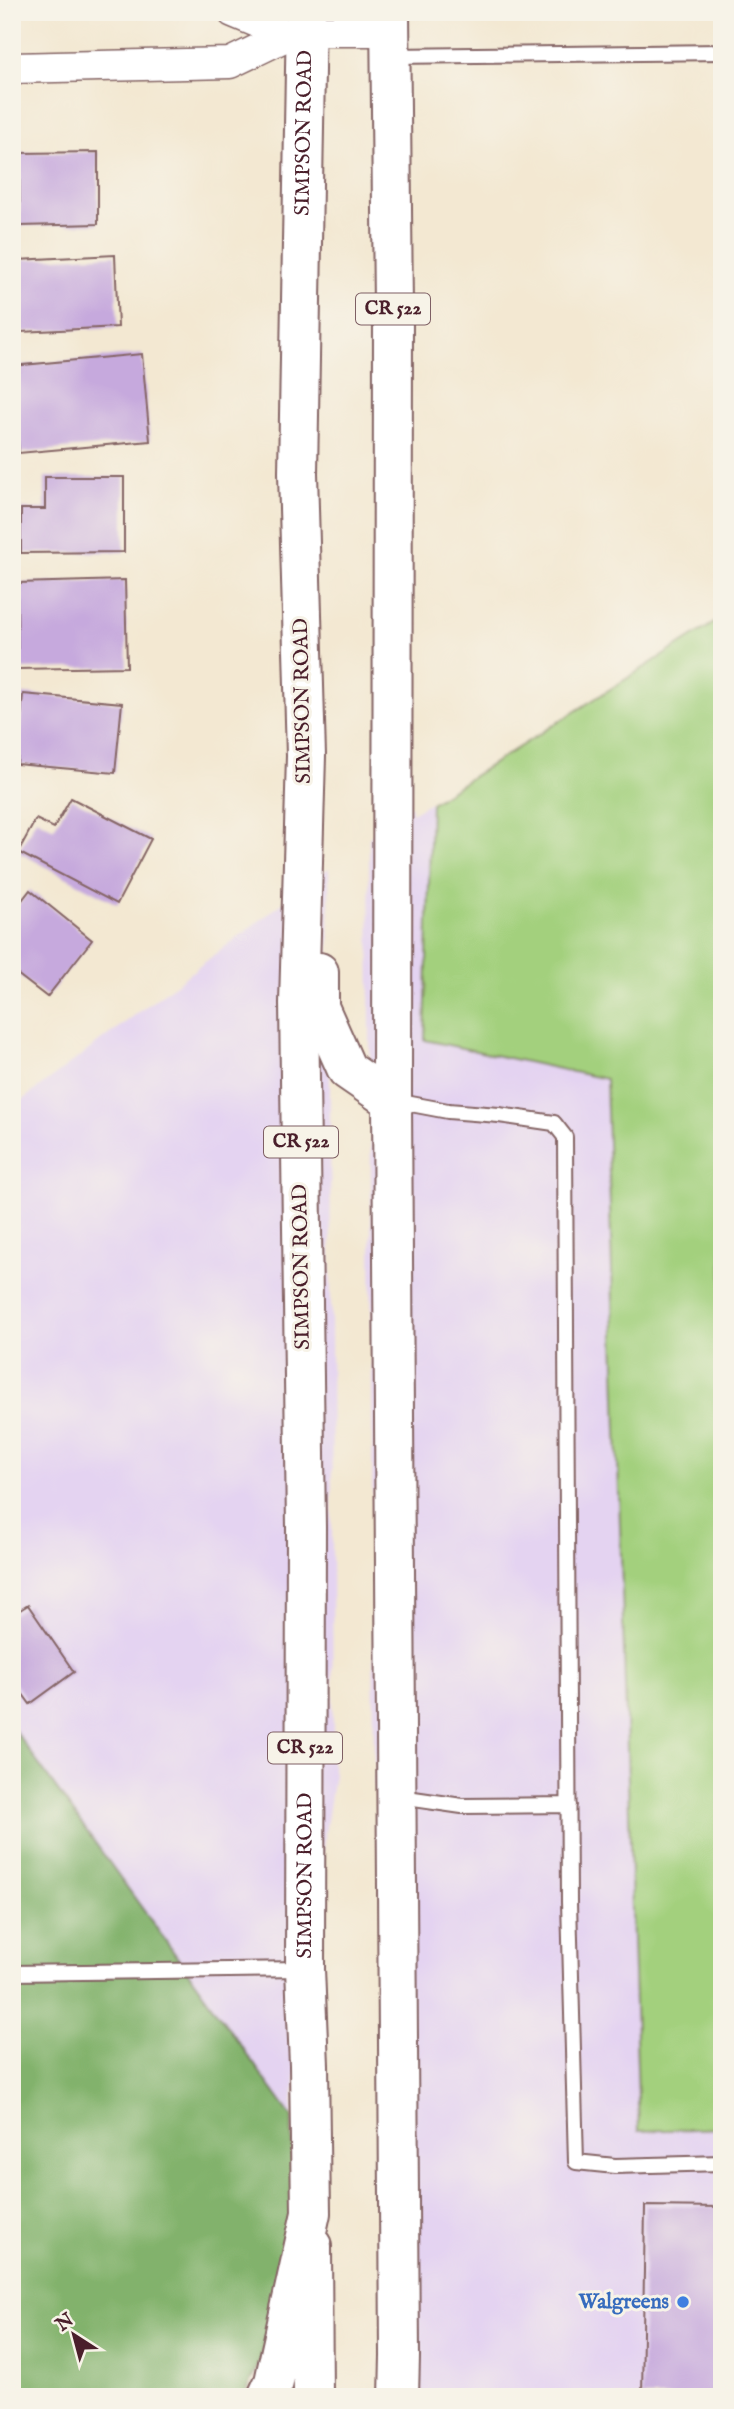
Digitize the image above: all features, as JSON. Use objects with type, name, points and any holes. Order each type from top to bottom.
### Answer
[{"type":"main road","name":"SIMPSON ROAD","points":[[300,26],[298,473],[306,756],[299,1003],[306,1527],[305,1969],[309,2065],[313,2397]]},
{"type":"main road","name":"CR 522","points":[[390,33],[399,2397]]},
{"type":"main road","points":[[306,756],[321,850],[319,1007],[347,1070],[392,1101]]},
{"type":"main road","name":"CR 522","points":[[267,2397],[274,2382],[311,2213]]},
{"type":"street","points":[[233,12],[300,26],[390,33]]},
{"type":"street","points":[[12,68],[230,63],[300,26]]},
{"type":"lane","points":[[390,33],[722,52]]},
{"type":"lane","points":[[392,1101],[448,1111],[554,1123],[565,1137],[569,1902],[576,2162],[615,2165],[722,2163]]},
{"type":"lane","points":[[396,1797],[462,1806],[569,1805]]},
{"type":"lane","points":[[12,1973],[305,1969]]},
{"type":"shaded area","points":[[432,801],[425,1040],[606,1079],[639,2131],[722,2128],[722,2397],[413,2397],[395,1950],[374,1780],[369,838],[411,805],[412,813]]},
{"type":"shaded area","points":[[329,868],[331,1757],[334,1775],[307,1952],[292,2117],[12,1727],[12,1108]]},
{"type":"green space","points":[[722,618],[722,2128],[639,2131],[606,1079],[425,1040],[431,803]]},
{"type":"green space","points":[[12,1727],[292,2117],[292,2264],[256,2372],[244,2397],[12,2397]]},
{"type":"building","points":[[98,152],[98,224],[20,226],[19,153]]},
{"type":"building","points":[[115,255],[118,327],[21,332],[17,260]]},
{"type":"building","points":[[142,354],[150,441],[19,453],[12,366]]},
{"type":"building","points":[[722,400],[722,426],[720,427],[717,401]]},
{"type":"building","points":[[45,477],[124,477],[124,552],[21,553],[21,509],[45,509]]},
{"type":"building","points":[[125,580],[127,667],[18,669],[17,583]]},
{"type":"building","points":[[23,694],[122,703],[115,773],[17,764]]},
{"type":"building","points":[[71,798],[151,839],[117,904],[18,852],[36,819],[54,828]]},
{"type":"building","points":[[30,890],[92,940],[47,997],[12,970],[12,913]]},
{"type":"building","points":[[28,1605],[74,1672],[30,1704],[12,1679],[12,1615]]},
{"type":"building","name":"Walgreens","points":[[645,2206],[722,2207],[722,2397],[642,2397]]},
{"type":"place","name":"Walgreens","points":[[683,2302]]}]
